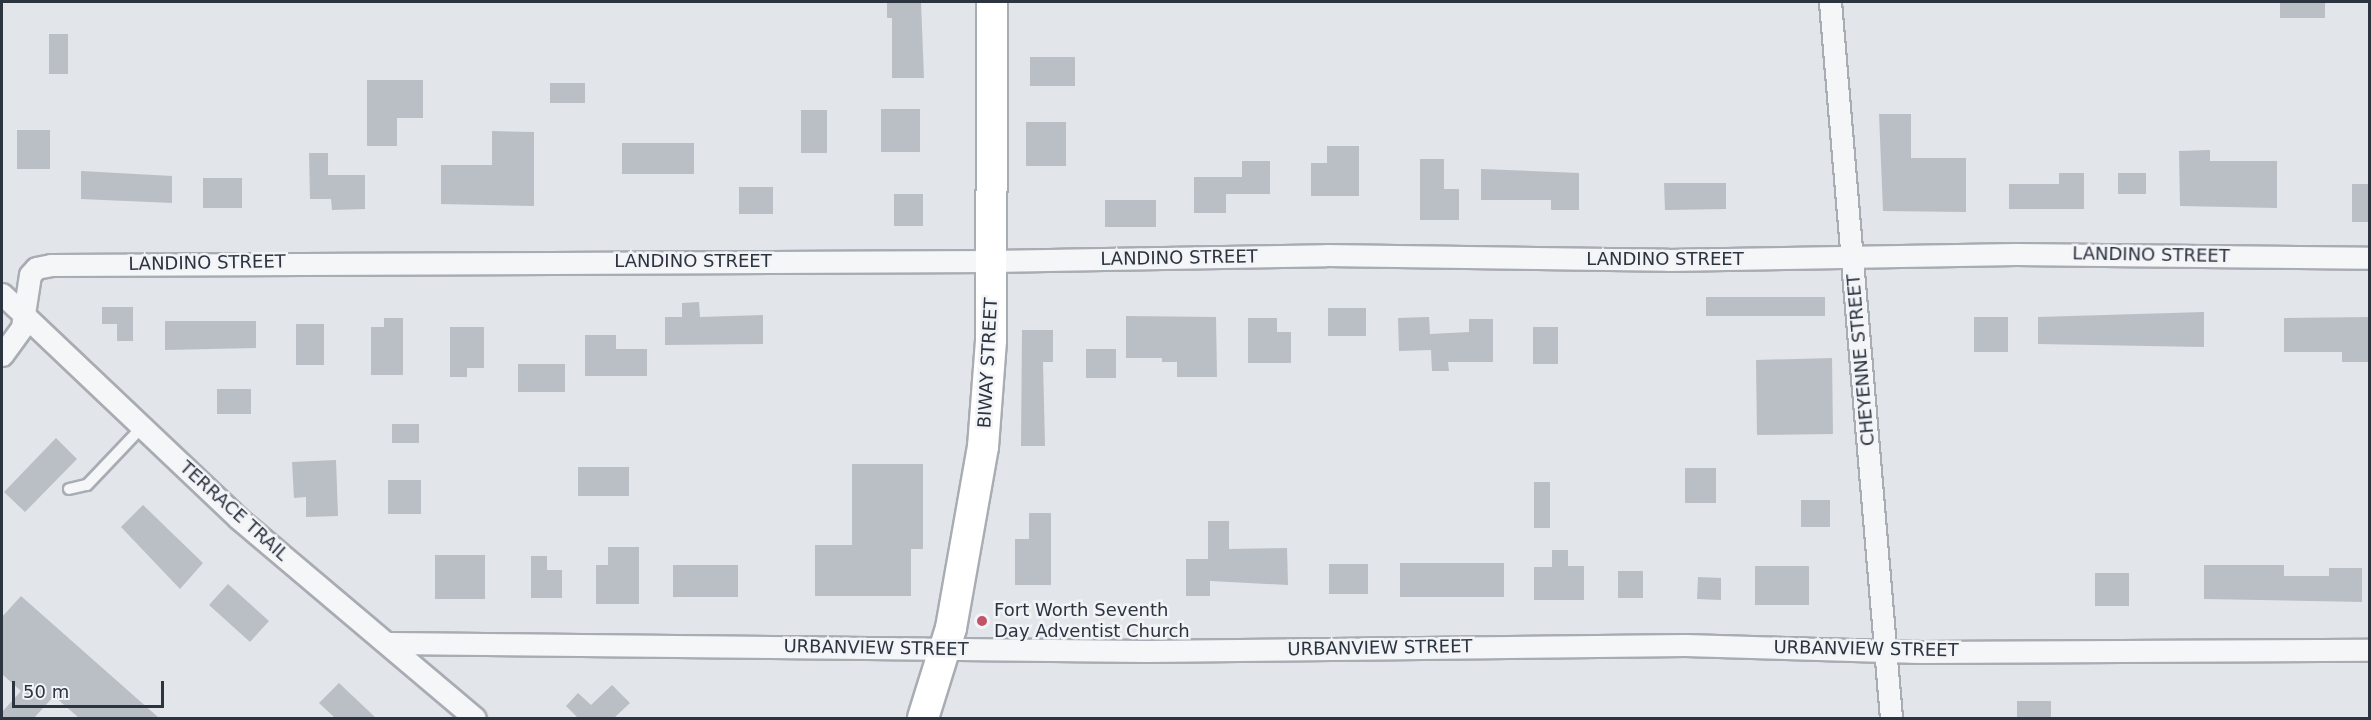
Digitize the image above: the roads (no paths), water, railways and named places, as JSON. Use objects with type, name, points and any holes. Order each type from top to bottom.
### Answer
[{"type":"street","name":"BIWAY STREET","points":[[923,718],[945,649],[983,447],[992,261],[992,2]]},
{"type":"street","name":"CHEYENNE STREET","points":[[1830,2],[1891,718]]},
{"type":"street","name":"LANDINO STREET","points":[[24,313],[30,275],[36,268],[51,265],[992,261],[1326,255],[1668,260],[2027,254],[2370,258]]},
{"type":"street","name":"TERRACE TRAIL","points":[[2,294],[238,518],[390,643],[475,718]]},
{"type":"street","points":[[2,355],[22,327],[24,313]]},
{"type":"street","name":"URBANVIEW STREET","points":[[390,643],[1146,651],[1685,645],[1885,651],[2370,650]]},
{"type":"lane","points":[[69,489],[87,485],[142,427]]},
{"type":"place","name":"Fort Worth Seventh Day Adventist Church","points":[[982,621]]}]
